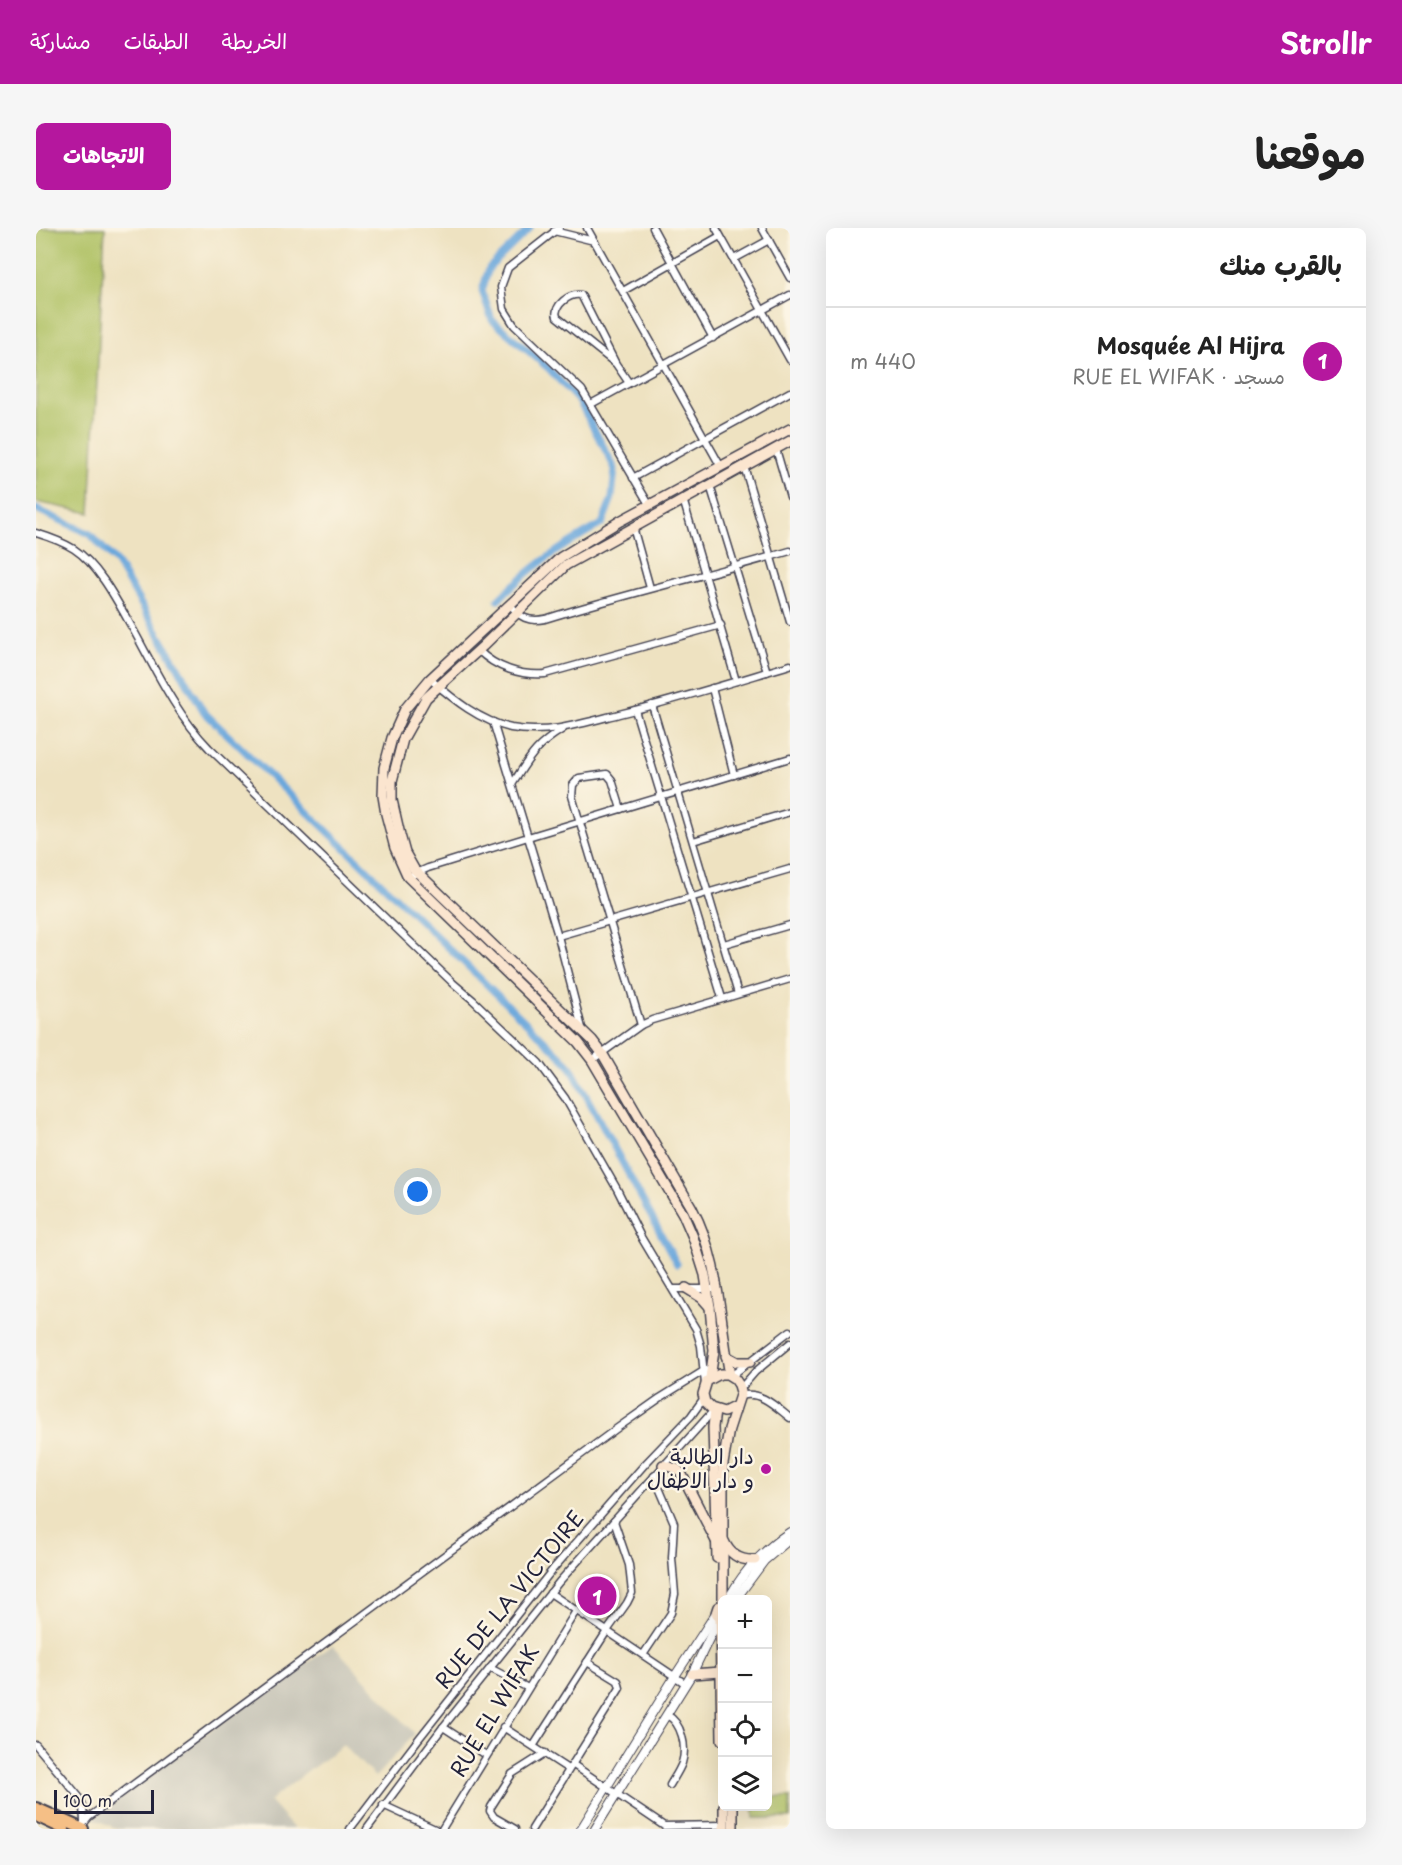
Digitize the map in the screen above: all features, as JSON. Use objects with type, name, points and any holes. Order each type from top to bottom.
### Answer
[{"type":"highway","points":[[36,1808],[82,1827]]},
{"type":"highway","points":[[36,1816],[64,1829]]},
{"type":"main road","points":[[736,1406],[729,1411],[715,1411],[704,1398],[714,1342],[702,1262],[688,1225],[592,1060],[578,1042],[408,878],[395,848],[386,814],[383,796],[384,768],[392,738],[405,709],[430,680],[561,557],[620,521],[790,429]]},
{"type":"main road","points":[[731,1376],[726,1356],[718,1289],[708,1244],[698,1220],[602,1053],[582,1028],[417,873],[402,843],[392,800],[392,781],[400,745],[426,698],[566,565],[790,441]]},
{"type":"main road","points":[[686,1288],[697,1294],[710,1307]]},
{"type":"main road","points":[[726,1356],[737,1362],[750,1362]]},
{"type":"main road","points":[[707,1378],[720,1374],[731,1376],[737,1381],[741,1392],[729,1429],[723,1464],[720,1595]]},
{"type":"main road","points":[[715,1411],[713,1427],[720,1541]]},
{"type":"main road","points":[[663,1466],[676,1469],[681,1473],[720,1541],[729,1551],[735,1556],[755,1560]]},
{"type":"main road","points":[[692,1674],[718,1672]]},
{"type":"main road","points":[[725,1811],[727,1828]]},
{"type":"main road","points":[[727,1828],[732,1811]]},
{"type":"street","points":[[587,228],[722,466]]},
{"type":"street","points":[[653,228],[713,338]]},
{"type":"street","points":[[716,228],[790,360]]},
{"type":"street","points":[[762,228],[790,278]]},
{"type":"street","points":[[595,241],[556,230],[508,268],[501,287],[501,297],[508,318],[574,381],[591,404],[650,506]]},
{"type":"street","points":[[623,291],[720,236]]},
{"type":"street","points":[[734,259],[769,240]]},
{"type":"street","points":[[616,364],[557,317],[555,310],[557,307],[572,295],[581,295],[616,364],[629,383]]},
{"type":"street","points":[[591,404],[790,295]]},
{"type":"street","points":[[633,478],[790,392]]},
{"type":"street","points":[[776,449],[790,497]]},
{"type":"street","points":[[744,466],[790,622]]},
{"type":"street","points":[[710,485],[766,672]]},
{"type":"street","points":[[683,499],[736,681]]},
{"type":"street","points":[[633,527],[650,588]]},
{"type":"street","points":[[36,533],[75,550],[88,560],[119,605],[156,672],[195,733],[209,748],[453,983],[526,1049],[545,1070],[565,1098],[617,1189],[641,1237],[696,1329],[707,1378],[660,1398],[616,1429],[82,1827]]},
{"type":"street","points":[[510,604],[516,613],[528,620],[545,619],[790,551]]},
{"type":"street","points":[[478,650],[511,670],[528,674],[545,674],[721,625]]},
{"type":"street","points":[[430,680],[465,707],[493,722],[529,730],[566,727],[635,710],[790,665]]},
{"type":"street","points":[[712,688],[734,775]]},
{"type":"street","points":[[652,705],[738,994]]},
{"type":"street","points":[[635,710],[722,998]]},
{"type":"street","points":[[493,722],[558,936],[582,1028]]},
{"type":"street","points":[[513,783],[531,754],[543,741],[566,727]]},
{"type":"street","points":[[408,878],[417,873],[528,837],[790,758]]},
{"type":"street","points":[[621,809],[612,780],[607,774],[579,778],[573,785],[571,790],[579,821],[641,1025]]},
{"type":"street","points":[[693,841],[790,812]]},
{"type":"street","points":[[558,936],[790,869]]},
{"type":"street","points":[[724,944],[790,925]]},
{"type":"street","points":[[592,1060],[641,1025],[652,1020],[790,979]]},
{"type":"street","points":[[673,1289],[718,1289]]},
{"type":"street","points":[[731,1376],[766,1347],[790,1331]]},
{"type":"street","points":[[790,1343],[762,1366],[741,1392],[759,1396],[790,1418]]},
{"type":"street","name":"RUE DE LA VICTOIRE","points":[[350,1829],[553,1569],[645,1464],[691,1416],[704,1398]]},
{"type":"street","name":"RUE DE LA VICTOIRE","points":[[367,1829],[443,1727],[550,1593],[715,1411]]},
{"type":"street","points":[[644,1655],[670,1613],[675,1594],[672,1558],[674,1523],[654,1476]]},
{"type":"street","points":[[534,1745],[632,1593],[629,1565],[614,1521]]},
{"type":"street","points":[[730,1595],[755,1560],[790,1532]]},
{"type":"street","points":[[738,1595],[764,1561],[790,1539]]},
{"type":"street","points":[[550,1593],[686,1684]]},
{"type":"street","name":"RUE EL WIFAK","points":[[442,1829],[576,1611]]},
{"type":"street","points":[[581,1829],[675,1676],[718,1614]]},
{"type":"street","points":[[595,1829],[692,1674],[718,1616]]},
{"type":"street","points":[[532,1829],[620,1686],[618,1681],[587,1662]]},
{"type":"street","points":[[490,1668],[528,1688]]},
{"type":"street","points":[[667,1714],[676,1721],[680,1728],[683,1754],[681,1766],[670,1785]]},
{"type":"street","points":[[443,1727],[486,1755]]},
{"type":"street","points":[[503,1727],[606,1787],[664,1827],[727,1828]]},
{"type":"street","points":[[36,1745],[80,1798],[84,1812],[82,1827]]},
{"type":"street","points":[[515,1829],[494,1818],[490,1811],[491,1807],[512,1774],[545,1753]]},
{"type":"street","points":[[383,1805],[435,1829]]},
{"type":"shaded area","points":[[333,1645],[415,1734],[375,1777],[343,1745],[269,1801],[294,1829],[118,1829],[88,1816]]},
{"type":"green space","points":[[36,228],[105,228],[90,513],[36,502]]},
{"type":"green space","points":[[772,1797],[790,1797],[790,1818],[754,1818],[754,1811],[772,1811]]},
{"type":"waterway","points":[[498,600],[547,558],[602,524],[612,498],[615,469],[580,403],[548,368],[492,320],[482,291],[489,268],[530,228]]},
{"type":"waterway","points":[[36,509],[90,534],[117,563],[204,712],[569,1064],[677,1264]]},
{"type":"place","name":"دار الطالبة و دار الاطفال","points":[[766,1469]]},
{"type":"place","name":"Mosquée Al Hijra","points":[[597,1596]]}]
